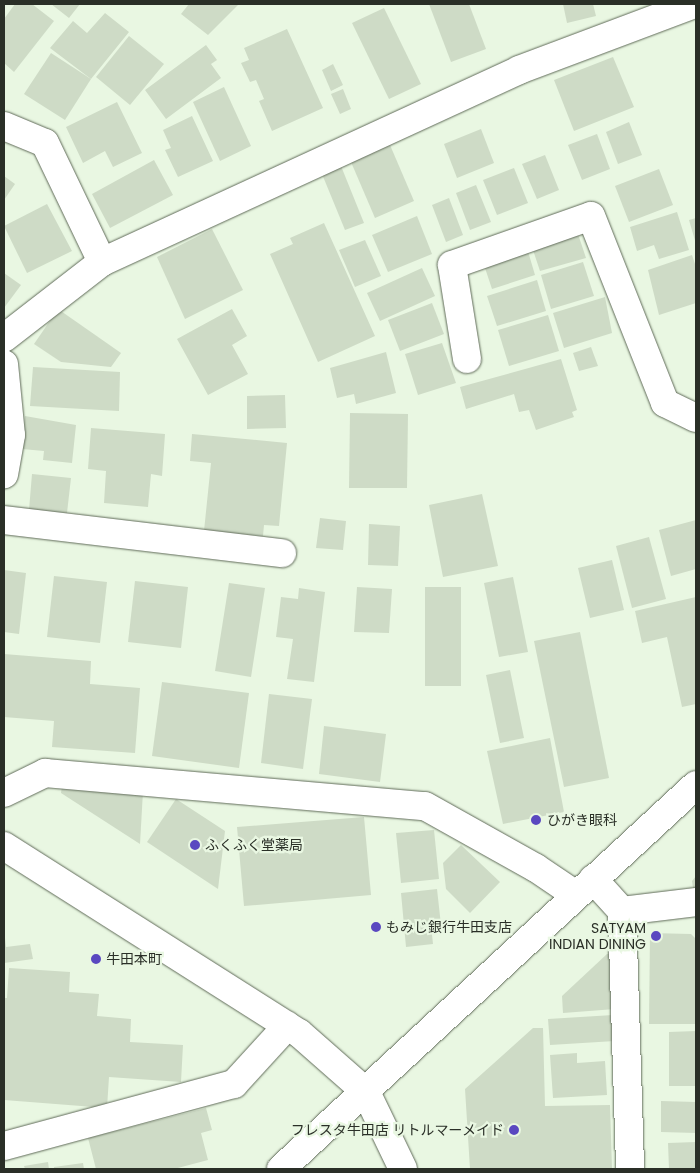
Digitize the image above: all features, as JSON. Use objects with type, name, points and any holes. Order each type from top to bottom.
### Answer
[{"type":"street","points":[[4,338],[102,262],[519,70],[685,6]]},
{"type":"street","points":[[4,126],[45,143],[102,262]]},
{"type":"street","points":[[467,359],[452,264],[591,216],[665,403],[696,418]]},
{"type":"street","points":[[4,364],[11,435],[4,474]]},
{"type":"street","points":[[4,520],[282,553]]},
{"type":"street","points":[[4,793],[45,773],[425,806],[536,868],[584,887],[622,911],[696,902]]},
{"type":"street","points":[[281,1169],[696,785]]},
{"type":"street","points":[[4,846],[287,1026],[366,1092],[403,1169]]},
{"type":"street","points":[[622,911],[630,1169]]},
{"type":"street","points":[[4,1146],[234,1084],[287,1026]]},
{"type":"building","points":[[15,4],[32,4],[54,21],[14,72],[4,63],[4,19]]},
{"type":"building","points":[[51,4],[80,4],[69,18]]},
{"type":"building","points":[[189,4],[239,4],[208,35],[181,14]]},
{"type":"building","points":[[429,4],[469,4],[486,49],[451,62]]},
{"type":"building","points":[[563,4],[593,4],[596,16],[567,23]]},
{"type":"building","points":[[384,8],[421,84],[389,99],[352,23]]},
{"type":"building","points":[[105,13],[129,32],[91,79],[50,48],[73,21],[87,33]]},
{"type":"building","points":[[287,29],[323,108],[272,131],[259,101],[264,99],[256,80],[250,82],[241,63],[249,60],[244,48]]},
{"type":"building","points":[[129,36],[164,64],[130,105],[96,77]]},
{"type":"building","points":[[206,45],[217,60],[211,64],[221,78],[166,119],[145,90]]},
{"type":"building","points":[[51,53],[91,79],[65,120],[24,94]]},
{"type":"building","points":[[613,57],[634,107],[574,131],[554,80]]},
{"type":"building","points":[[333,64],[343,85],[331,91],[322,70]]},
{"type":"building","points":[[224,87],[251,146],[220,161],[193,102]]},
{"type":"building","points":[[343,89],[351,109],[340,114],[331,94]]},
{"type":"building","points":[[117,102],[142,153],[113,167],[105,151],[83,163],[66,127]]},
{"type":"building","points":[[192,116],[213,161],[178,177],[165,150],[171,148],[163,130]]},
{"type":"building","points":[[629,122],[642,155],[618,164],[606,132]]},
{"type":"building","points":[[481,129],[494,163],[457,178],[444,144]]},
{"type":"building","points":[[597,134],[610,169],[582,180],[568,145]]},
{"type":"building","points":[[390,145],[414,201],[375,218],[351,162]]},
{"type":"building","points":[[545,155],[559,190],[537,199],[522,164]]},
{"type":"building","points":[[154,160],[173,195],[110,228],[92,194]]},
{"type":"building","points":[[341,166],[364,223],[345,230],[322,174]]},
{"type":"building","points":[[514,168],[528,203],[497,215],[483,180]]},
{"type":"building","points":[[659,169],[673,205],[629,222],[615,186]]},
{"type":"building","points":[[4,176],[15,184],[4,200]]},
{"type":"building","points":[[476,185],[491,222],[470,230],[456,193]]},
{"type":"building","points":[[449,198],[463,235],[446,242],[432,205]]},
{"type":"building","points":[[47,204],[72,251],[27,273],[4,226]]},
{"type":"building","points":[[677,212],[689,250],[659,259],[654,245],[637,251],[630,227]]},
{"type":"building","points":[[417,216],[432,254],[388,272],[372,235]]},
{"type":"building","points":[[696,218],[696,244],[689,220]]},
{"type":"building","points":[[324,223],[375,336],[318,362],[270,254],[293,244],[290,238]]},
{"type":"building","points":[[576,228],[586,258],[540,271],[530,241]]},
{"type":"building","points":[[212,229],[243,290],[185,319],[157,257]]},
{"type":"building","points":[[365,240],[381,276],[355,287],[339,250]]},
{"type":"building","points":[[527,248],[535,275],[492,289],[484,265]]},
{"type":"building","points":[[692,255],[696,267],[696,303],[659,315],[648,270]]},
{"type":"building","points":[[583,262],[594,296],[551,309],[541,275]]},
{"type":"building","points":[[422,268],[435,296],[380,321],[367,293]]},
{"type":"building","points":[[4,273],[21,285],[4,308]]},
{"type":"building","points":[[537,280],[546,311],[497,326],[487,296]]},
{"type":"building","points":[[605,297],[612,333],[564,348],[553,313]]},
{"type":"building","points":[[432,303],[444,334],[400,351],[388,320]]},
{"type":"building","points":[[58,309],[121,353],[111,367],[61,362],[34,344]]},
{"type":"building","points":[[232,309],[247,336],[232,345],[248,374],[208,395],[177,339]]},
{"type":"building","points":[[548,315],[559,351],[509,366],[498,330]]},
{"type":"building","points":[[442,343],[456,383],[418,395],[405,354]]},
{"type":"building","points":[[591,347],[598,366],[579,371],[573,353]]},
{"type":"building","points":[[386,352],[396,393],[356,404],[354,394],[337,398],[330,368]]},
{"type":"building","points":[[561,359],[577,410],[572,412],[574,417],[536,430],[529,410],[519,412],[514,394],[466,409],[460,387]]},
{"type":"building","points":[[33,367],[120,372],[119,411],[30,406]]},
{"type":"building","points":[[285,395],[286,428],[247,429],[247,396]]},
{"type":"building","points":[[350,413],[408,414],[407,488],[349,488]]},
{"type":"building","points":[[25,416],[76,425],[72,463],[43,460],[44,451],[22,449]]},
{"type":"building","points":[[91,428],[165,434],[162,476],[151,474],[148,507],[104,503],[106,471],[88,469]]},
{"type":"building","points":[[192,434],[287,443],[279,526],[264,525],[263,536],[204,531],[211,463],[190,461]]},
{"type":"building","points":[[32,474],[71,478],[67,513],[29,510]]},
{"type":"building","points":[[482,494],[498,566],[443,577],[429,505]]},
{"type":"building","points":[[320,518],[346,521],[343,550],[316,548]]},
{"type":"building","points":[[696,520],[696,569],[671,576],[659,530]]},
{"type":"building","points":[[369,524],[400,526],[398,566],[368,565]]},
{"type":"building","points":[[649,537],[666,599],[632,608],[616,546]]},
{"type":"building","points":[[612,560],[624,610],[590,618],[578,568]]},
{"type":"building","points":[[4,570],[26,573],[19,634],[4,632]]},
{"type":"building","points":[[54,576],[107,582],[100,643],[47,637]]},
{"type":"building","points":[[513,577],[528,652],[499,657],[484,583]]},
{"type":"building","points":[[135,581],[188,587],[181,648],[128,642]]},
{"type":"building","points":[[229,583],[265,588],[251,677],[215,671]]},
{"type":"building","points":[[357,587],[392,589],[389,633],[354,632]]},
{"type":"building","points":[[425,587],[461,587],[461,686],[425,686]]},
{"type":"building","points":[[299,588],[325,592],[314,682],[287,679],[293,639],[276,637],[281,597],[298,599]]},
{"type":"building","points":[[696,597],[696,704],[682,707],[667,637],[642,643],[635,611]]},
{"type":"building","points":[[580,632],[609,778],[564,787],[534,641]]},
{"type":"building","points":[[4,654],[91,661],[90,684],[140,688],[135,753],[52,747],[54,721],[4,717]]},
{"type":"building","points":[[510,670],[524,738],[500,743],[486,675]]},
{"type":"building","points":[[162,682],[249,693],[239,768],[152,756]]},
{"type":"building","points":[[269,694],[312,699],[303,769],[261,763]]},
{"type":"building","points":[[324,726],[386,734],[380,782],[319,774]]},
{"type":"building","points":[[550,738],[564,812],[503,824],[487,751]]},
{"type":"building","points":[[62,786],[143,791],[140,844],[61,793]]},
{"type":"building","points":[[176,799],[225,831],[218,889],[147,842]]},
{"type":"building","points":[[364,817],[371,895],[244,906],[237,827]]},
{"type":"building","points":[[434,830],[439,879],[401,883],[396,833]]},
{"type":"building","points":[[461,845],[500,882],[470,913],[446,889],[443,863]]},
{"type":"building","points":[[696,876],[696,888],[693,888],[692,881]]},
{"type":"building","points":[[437,889],[441,925],[431,925],[433,944],[406,947],[401,893]]},
{"type":"building","points":[[650,933],[691,934],[696,939],[696,1024],[649,1024]]},
{"type":"building","points":[[5,938],[6,947],[30,944],[33,959],[4,963]]},
{"type":"building","points":[[607,954],[611,954],[615,1009],[563,1013],[562,996]]},
{"type":"building","points":[[9,968],[70,972],[69,992],[99,994],[97,1016],[131,1019],[130,1042],[183,1045],[181,1082],[109,1077],[107,1108],[4,1100],[4,998],[7,998]]},
{"type":"building","points":[[613,1015],[615,1041],[550,1045],[548,1019]]},
{"type":"building","points":[[533,1028],[543,1028],[545,1106],[610,1105],[612,1169],[470,1169],[465,1089]]},
{"type":"building","points":[[696,1031],[696,1086],[669,1086],[669,1032]]},
{"type":"building","points":[[577,1053],[577,1063],[605,1061],[607,1095],[553,1098],[550,1055]]},
{"type":"building","points":[[661,1101],[696,1102],[696,1133],[661,1132]]},
{"type":"building","points":[[206,1108],[212,1130],[201,1133],[208,1160],[174,1169],[96,1169],[88,1138]]},
{"type":"building","points":[[696,1142],[696,1169],[669,1169],[668,1143]]},
{"type":"building","points":[[48,1162],[49,1169],[25,1169],[24,1166]]},
{"type":"building","points":[[83,1163],[84,1169],[54,1169],[54,1167]]},
{"type":"place","name":"ひがき眼科","points":[[536,820]]},
{"type":"place","name":"ふくふく堂薬局","points":[[195,845]]},
{"type":"place","name":"もみじ銀行牛田支店","points":[[376,927]]},
{"type":"place","name":"SATYAM INDIAN DINING","points":[[656,936]]},
{"type":"place","name":"牛田本町","points":[[96,959]]},
{"type":"place","name":"フレスタ牛田店 リトルマーメイド","points":[[514,1130]]}]
